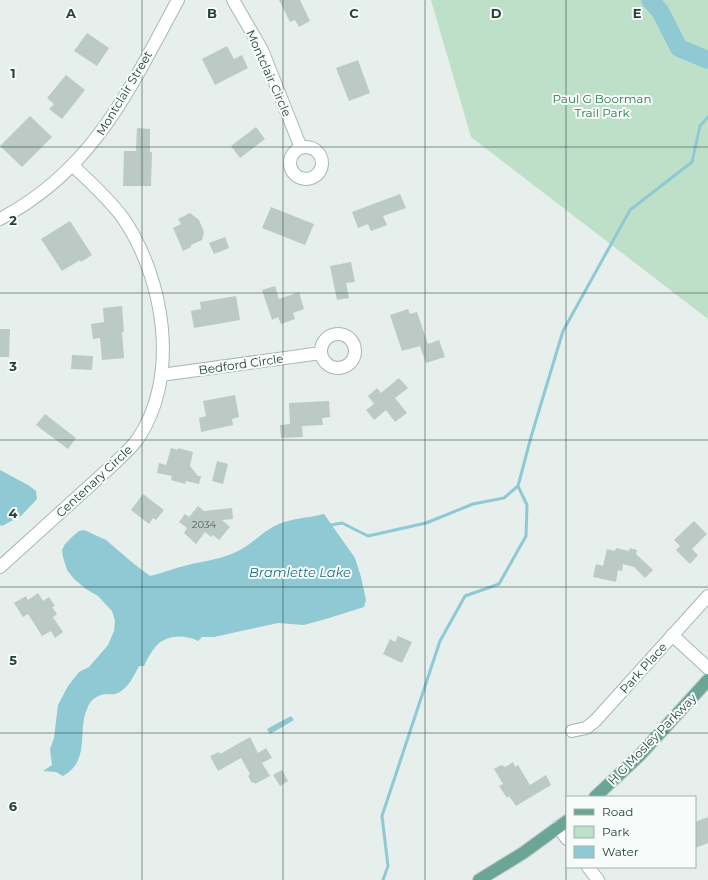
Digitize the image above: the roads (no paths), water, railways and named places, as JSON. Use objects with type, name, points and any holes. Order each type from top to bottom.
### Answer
[{"type":"main road","name":"H G Mosley Parkway","points":[[596,796],[640,755],[708,680]]},
{"type":"main road","points":[[479,880],[523,853],[563,824]]},
{"type":"street","name":"Montclair Street","points":[[0,218],[19,209],[42,193],[92,145],[108,123],[135,79],[178,0]]},
{"type":"street","name":"Montclair Circle","points":[[233,0],[262,50],[301,148]]},
{"type":"street","name":"Centenary Circle","points":[[0,567],[133,445],[143,430],[151,413],[161,375],[162,345],[160,314],[155,289],[147,265],[130,230],[116,209],[99,190],[72,165]]},
{"type":"street","name":"Bedford Circle","points":[[161,375],[321,353]]},
{"type":"street","name":"Park Place","points":[[572,731],[586,728],[591,725],[708,596]]},
{"type":"street","points":[[672,636],[708,668]]},
{"type":"street","points":[[563,824],[566,835]]},
{"type":"street","points":[[589,868],[598,880]]},
{"type":"water","points":[[0,470],[36,491],[37,499],[21,516],[2,526],[0,525]]},
{"type":"water","name":"Bramlette Lake","points":[[324,514],[355,558],[366,600],[364,607],[304,625],[278,623],[214,637],[202,637],[198,641],[187,637],[176,637],[160,642],[154,648],[144,666],[139,666],[122,691],[115,694],[106,694],[94,698],[90,703],[84,718],[80,754],[72,769],[63,776],[56,772],[43,771],[52,765],[50,749],[54,738],[58,705],[68,686],[79,672],[89,667],[108,645],[114,631],[115,621],[112,611],[98,596],[86,589],[74,579],[67,570],[62,550],[65,544],[72,537],[79,531],[84,530],[106,540],[150,576],[232,554],[249,545],[268,530],[279,524],[290,520]]},
{"type":"water","points":[[291,716],[294,720],[270,734],[267,729]]},
{"type":"waterway","points":[[650,0],[660,11],[679,48],[708,60]]},
{"type":"waterway","points":[[383,880],[388,866],[382,816],[440,641],[465,596],[499,584],[526,536],[527,505],[518,486],[563,331],[630,210],[692,162],[700,126],[708,117]]},
{"type":"waterway","points":[[331,525],[342,523],[368,536],[426,523],[473,504],[504,498],[518,486]]},
{"type":"park label","name":"Paul G Boorman Trail Park","points":[[602,105]]}]
